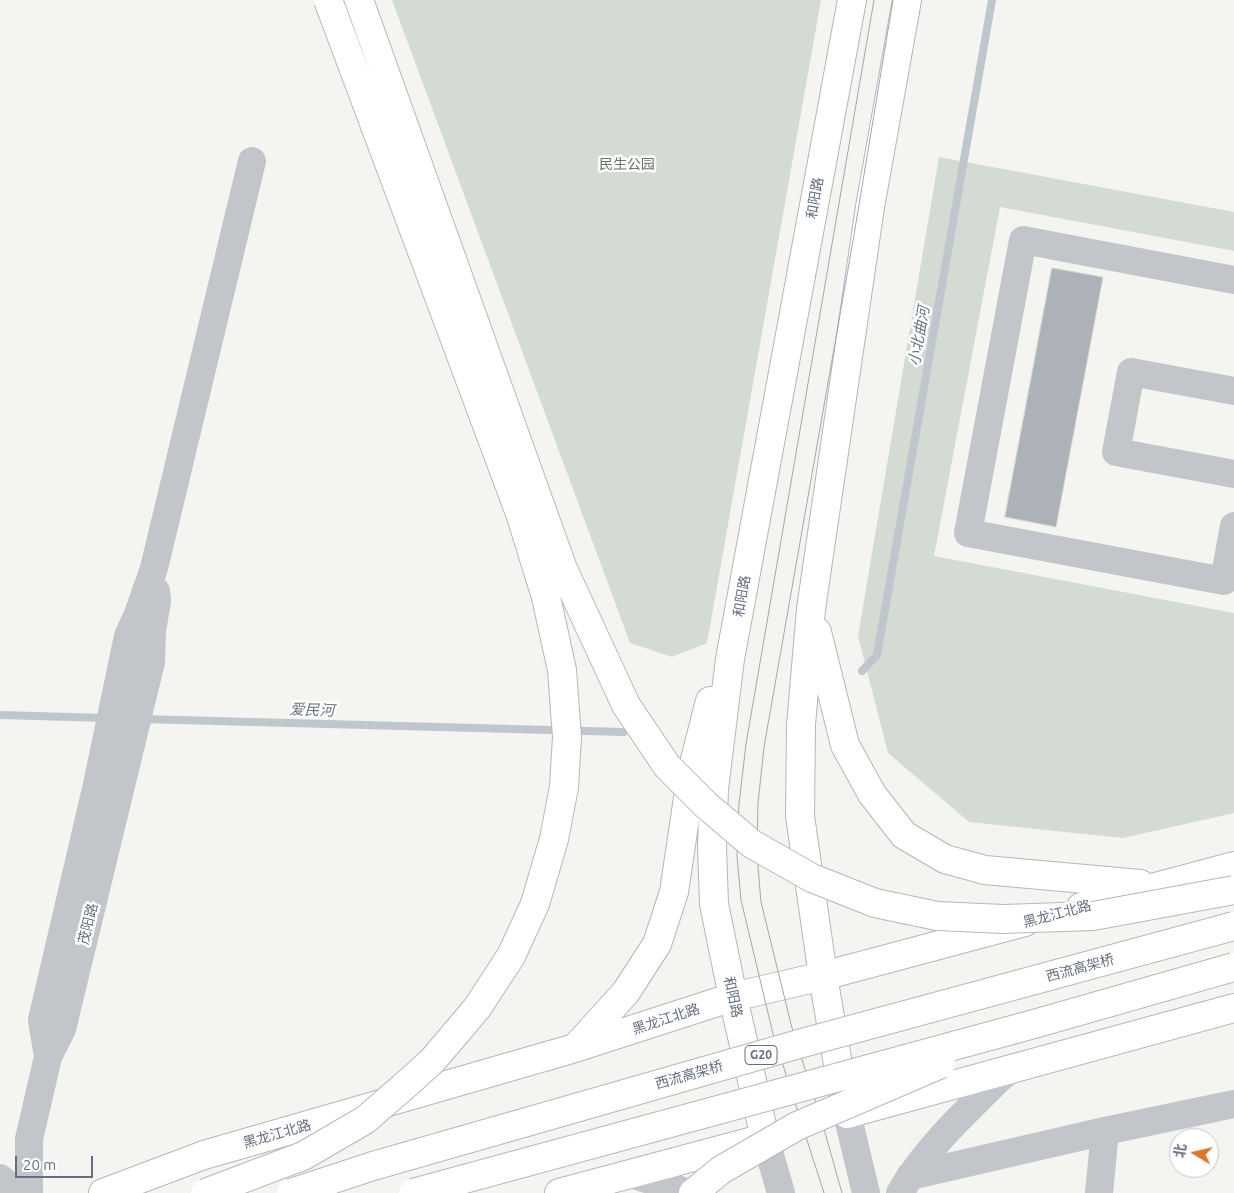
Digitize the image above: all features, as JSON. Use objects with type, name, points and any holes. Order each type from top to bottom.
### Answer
[{"type":"main road","points":[[205,1193],[303,1156],[365,1120],[433,1060],[477,1008],[511,956],[535,904],[554,839],[564,787],[567,737],[562,670],[546,596],[521,516],[328,0]]},
{"type":"main road","points":[[358,0],[563,569],[626,705],[667,766],[706,805],[752,844],[812,878],[875,903],[937,916],[1004,919],[1093,916],[1234,890]]},
{"type":"main road","name":"和阳路","points":[[765,1138],[714,904],[712,847],[714,789],[730,659],[852,0]]},
{"type":"main road","points":[[847,1114],[823,976],[800,816],[801,725],[811,609],[870,208],[907,0]]},
{"type":"main road","points":[[811,609],[845,745],[872,794],[904,835],[945,859],[985,870],[1159,886]]},
{"type":"main road","points":[[575,1048],[626,992],[657,944],[674,892],[692,771],[707,710],[730,659]]},
{"type":"main road","name":"黑龙江北路","points":[[104,1193],[204,1155],[575,1048],[733,997],[823,976],[1234,866]]},
{"type":"main road","name":"西流高架桥","points":[[291,1193],[373,1166],[806,1042],[1234,926]]},
{"type":"main road","points":[[412,1193],[1034,1024],[1234,967]]},
{"type":"main road","points":[[559,1193],[1234,1008]]},
{"type":"main road","points":[[694,1193],[720,1170],[797,1126],[1034,1024]]},
{"type":"street","points":[[108,788],[122,667],[128,636],[154,568],[252,161]]},
{"type":"street","points":[[1234,280],[1023,240],[968,533],[1224,581],[1234,526]]},
{"type":"street","points":[[1234,392],[1131,372],[1116,452],[1234,474]]},
{"type":"street","points":[[108,788],[151,662],[152,631],[156,601],[154,568]]},
{"type":"street","name":"茂阳路","points":[[29,1193],[29,1139],[48,1057],[62,1028],[108,788]]},
{"type":"street","points":[[905,1185],[935,1143],[1000,1077],[1012,1069]]},
{"type":"street","points":[[905,1185],[1105,1131],[1234,1104]]},
{"type":"street","points":[[847,1114],[866,1193]]},
{"type":"street","points":[[1099,1193],[1105,1131]]},
{"type":"street","name":"和阳路","points":[[765,1138],[781,1193]]},
{"type":"street","points":[[631,1174],[689,1193]]},
{"type":"street","points":[[0,1178],[17,1193]]},
{"type":"green space","name":"民生公园","points":[[392,0],[821,0],[707,643],[672,657],[630,643]]},
{"type":"green space","points":[[939,157],[1234,212],[1234,251],[1000,207],[934,556],[1234,613],[1234,813],[1123,838],[969,822],[888,753],[858,636]]},
{"type":"building","points":[[1052,268],[1103,277],[1056,527],[1005,517]]},
{"type":"waterway","name":"小北曲河","points":[[862,671],[877,655],[992,0]]},
{"type":"waterway","name":"爱民河","points":[[0,715],[107,718]]},
{"type":"waterway","name":"爱民河","points":[[141,719],[624,732]]},
{"type":"tram line","points":[[824,1193],[773,1034],[741,900],[737,856],[739,804],[746,744],[874,0]]},
{"type":"tram line","points":[[842,1193],[792,1028],[761,902],[757,855],[758,803],[764,747],[854,235],[893,0]]}]
